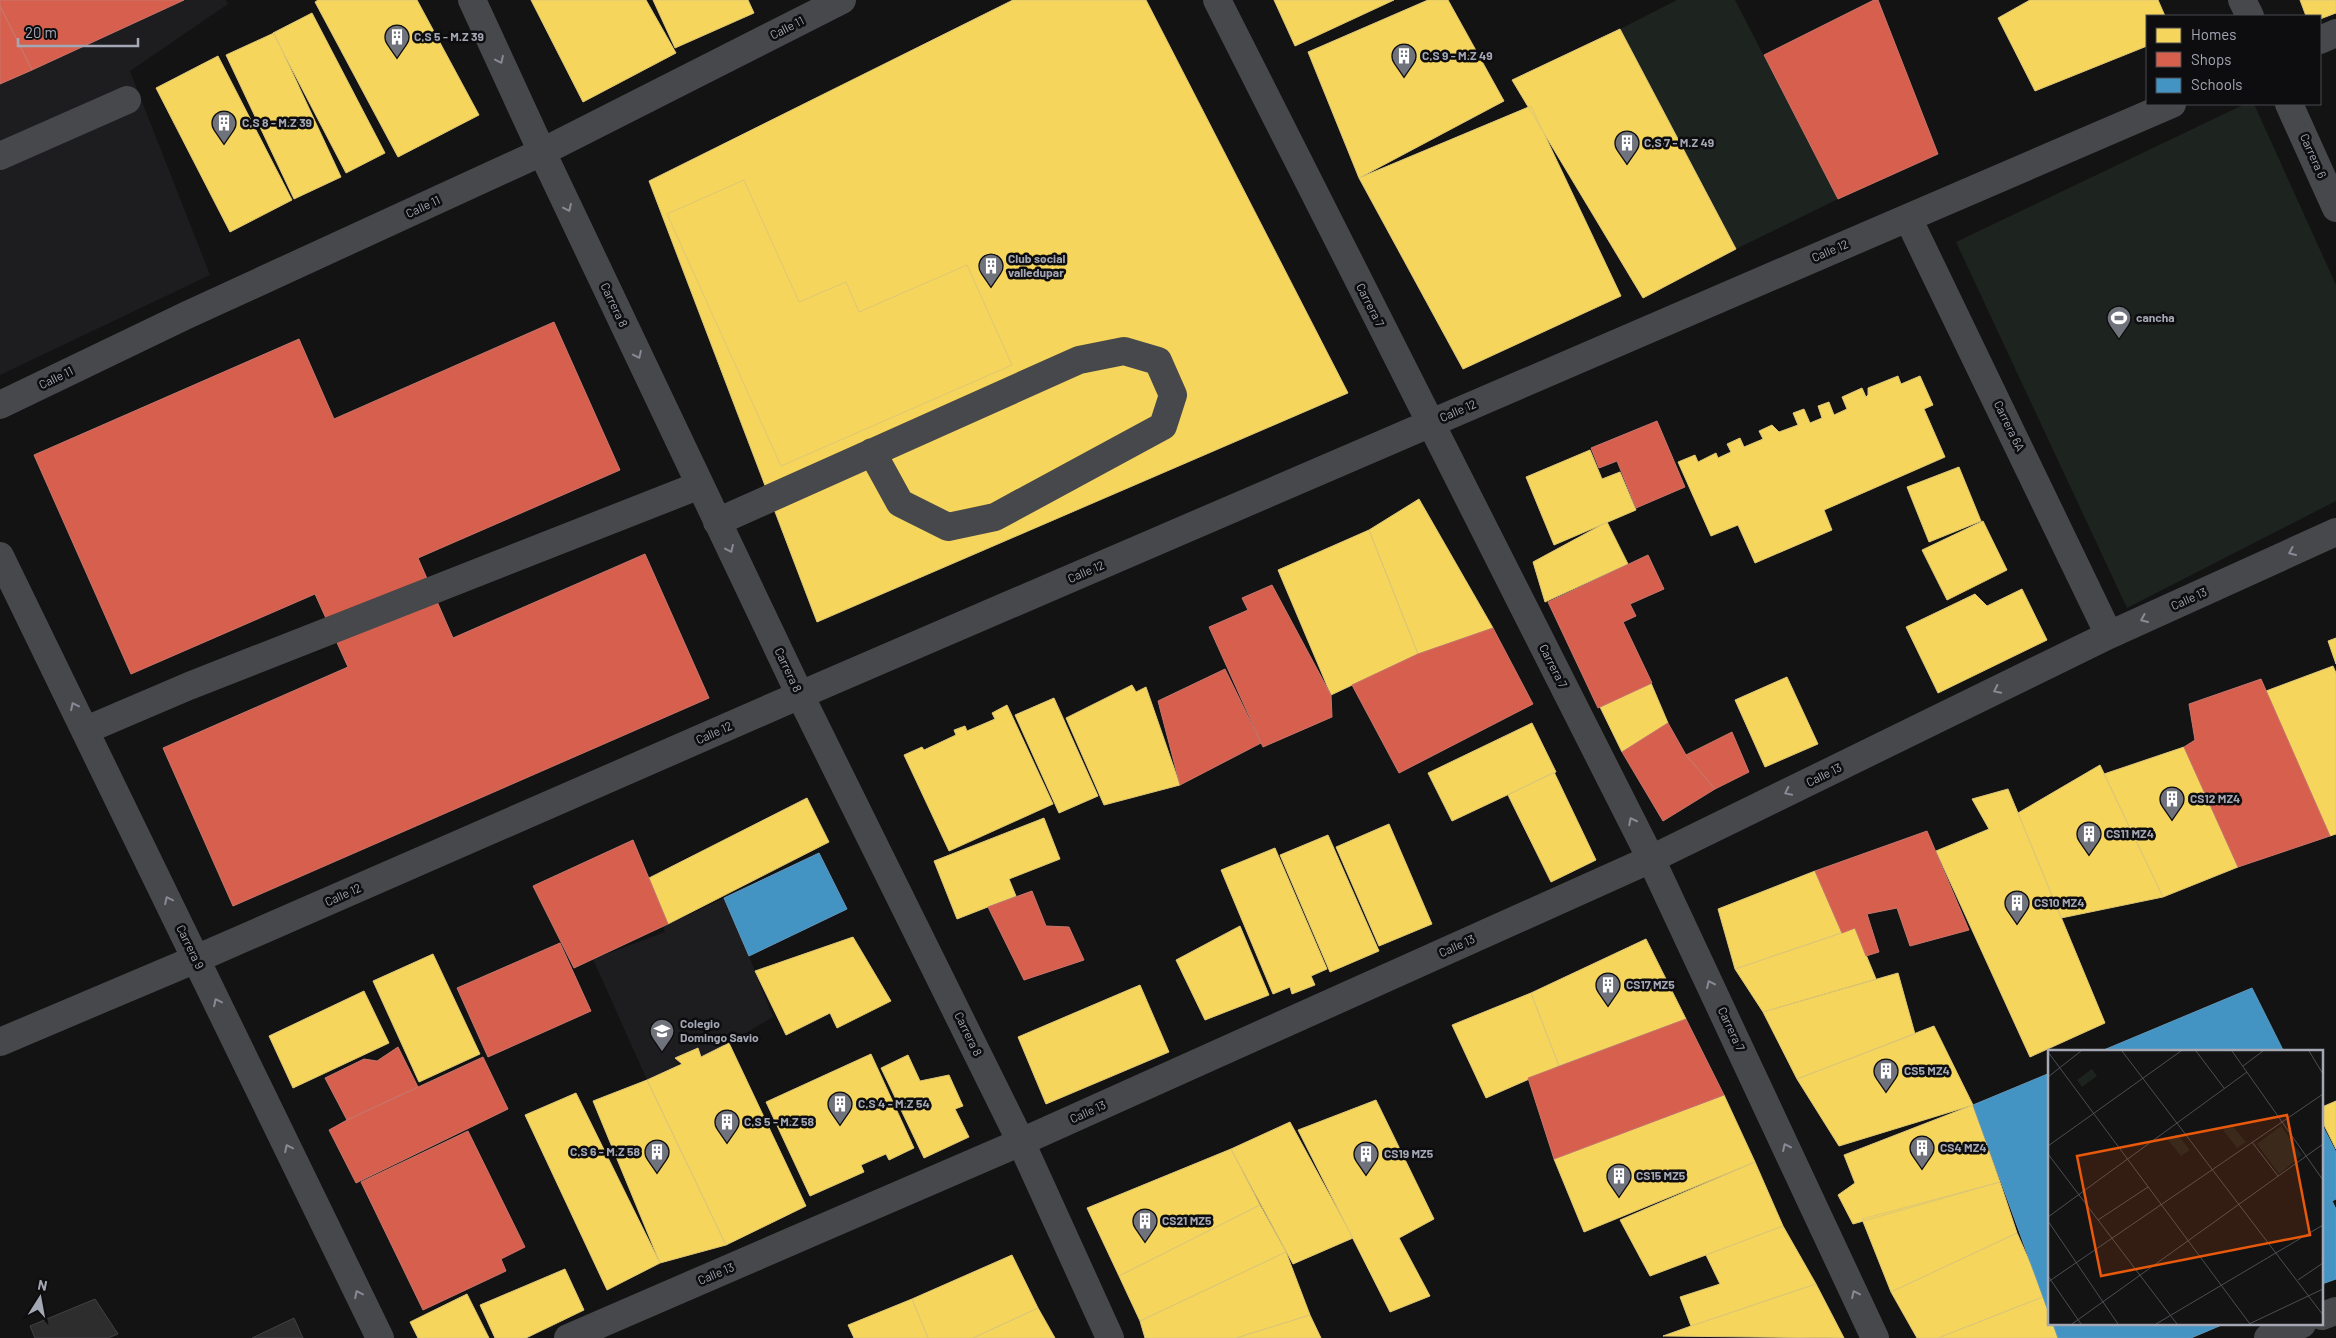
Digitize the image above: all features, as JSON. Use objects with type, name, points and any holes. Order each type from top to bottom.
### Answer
[{"type":"street","name":"Carrera 8","points":[[472,0],[542,152],[800,695],[1022,1142],[1110,1338]]},
{"type":"street","name":"Calle 11","points":[[0,405],[187,315],[542,152],[842,0]]},
{"type":"street","name":"Carrera 7","points":[[1217,0],[1651,859],[1875,1338]]},
{"type":"street","points":[[2242,0],[2250,15]]},
{"type":"street","points":[[2321,40],[2336,33]]},
{"type":"street","points":[[0,156],[127,100]]},
{"type":"street","name":"Calle 12","points":[[0,1042],[196,959],[800,695],[2170,105]]},
{"type":"street","name":"Carrera 6","points":[[2289,105],[2336,208]]},
{"type":"street","name":"Carrera 6A","points":[[1908,218],[2109,635]]},
{"type":"street","points":[[717,522],[872,452],[1079,360],[1124,351],[1158,360],[1173,395],[1163,426],[995,517],[948,527],[900,503],[872,452]]},
{"type":"street","points":[[86,730],[189,686],[700,485]]},
{"type":"street","name":"Calle 13","points":[[568,1338],[1022,1142],[1651,859],[2109,635],[2336,532]]},
{"type":"street","name":"Carrera 9","points":[[0,556],[380,1338]]},
{"type":"street","points":[[2324,1315],[2336,1311]]},
{"type":"street","points":[[2268,1338],[2297,1326]]},
{"type":"shaded area","points":[[0,0],[226,0],[228,4],[130,71],[210,275],[0,375]]},
{"type":"shaded area","points":[[1677,0],[1735,0],[1838,199],[1736,249],[1620,29]]},
{"type":"shaded area","points":[[2243,105],[2254,105],[2336,285],[2336,501],[2127,608],[1956,242]]},
{"type":"shaded area","name":"Colegio Domingo Savio","points":[[819,853],[847,909],[749,956],[773,1017],[701,1057],[697,1048],[676,1059],[758,1230],[726,1245],[647,1080],[593,959],[665,932],[663,927]]},
{"type":"building: Homes","name":"C.S 5 - M.Z 39","points":[[318,0],[417,0],[479,115],[398,157],[315,2]]},
{"type":"building: Homes","points":[[531,0],[646,0],[676,53],[583,102]]},
{"type":"building: Homes","points":[[653,0],[748,0],[754,13],[675,48]]},
{"type":"building: Homes","name":"Club social valledupar","points":[[1013,0],[1146,0],[1348,393],[817,622],[649,181]]},
{"type":"building: Homes","points":[[1274,0],[1394,0],[1295,46]]},
{"type":"building: Homes","name":"C.S 9 - M.Z 49","points":[[1428,0],[1448,0],[1504,101],[1359,178],[1308,52]]},
{"type":"building: Homes","points":[[2030,0],[2158,0],[2165,15],[2146,15],[2146,46],[2035,91],[1998,18]]},
{"type":"building: Homes","points":[[2300,0],[2336,0],[2336,13],[2321,19],[2321,15],[2306,15]]},
{"type":"building: Homes","points":[[312,13],[385,153],[346,173],[273,33]]},
{"type":"building: Homes","name":"C.S 7 - M.Z 49","points":[[1620,29],[1736,249],[1643,298],[1512,80]]},
{"type":"building: Homes","points":[[274,33],[341,177],[294,199],[226,55]]},
{"type":"building: Homes","name":"C.S 8 - M.Z 39","points":[[218,56],[292,200],[230,232],[156,88]]},
{"type":"building: Homes","points":[[1531,106],[1621,296],[1463,369],[1359,178]]},
{"type":"building: Homes","points":[[744,180],[799,302],[846,282],[859,312],[967,265],[1012,365],[781,466],[667,214]]},
{"type":"building: Homes","points":[[1898,376],[1901,384],[1920,376],[1933,405],[1924,409],[1945,457],[1824,510],[1832,530],[1755,563],[1738,525],[1711,536],[1678,462],[1695,455],[1698,462],[1716,453],[1718,458],[1731,452],[1727,444],[1740,438],[1744,447],[1763,439],[1759,431],[1772,425],[1779,432],[1798,425],[1793,413],[1804,409],[1810,423],[1822,418],[1818,406],[1829,402],[1834,415],[1847,409],[1842,397],[1862,388],[1866,397],[1868,395],[1868,388]]},
{"type":"building: Homes","points":[[1590,450],[1602,479],[1620,472],[1636,510],[1554,545],[1526,477]]},
{"type":"building: Homes","points":[[1959,467],[1981,521],[1929,542],[1907,487]]},
{"type":"building: Homes","points":[[1419,499],[1493,628],[1418,654],[1369,530]]},
{"type":"building: Homes","points":[[1983,521],[2007,570],[1947,600],[1922,550]]},
{"type":"building: Homes","points":[[1607,522],[1628,564],[1545,602],[1533,562]]},
{"type":"building: Homes","points":[[1369,530],[1418,654],[1331,695],[1278,570]]},
{"type":"building: Homes","points":[[2022,589],[2047,640],[1938,693],[1906,627],[1975,594],[1987,606]]},
{"type":"building: Homes","points":[[2336,638],[2336,664],[2328,641]]},
{"type":"building: Homes","points":[[2333,666],[2336,673],[2336,834],[2330,836],[2266,691]]},
{"type":"building: Homes","points":[[1787,677],[1818,744],[1765,767],[1735,700]]},
{"type":"building: Homes","points":[[1651,683],[1668,723],[1622,752],[1600,707]]},
{"type":"building: Homes","points":[[1132,685],[1136,692],[1146,687],[1180,785],[1104,805],[1066,718]]},
{"type":"building: Homes","points":[[1054,698],[1098,796],[1059,813],[1015,715]]},
{"type":"building: Homes","points":[[1007,705],[1053,804],[949,851],[904,755],[922,747],[924,750],[956,735],[954,730],[965,726],[967,731],[995,719],[992,713]]},
{"type":"building: Homes","points":[[1532,723],[1556,772],[1452,821],[1428,773]]},
{"type":"building: Homes","name":"CS12 MZ4","points":[[2184,747],[2238,867],[2163,897],[2104,774]]},
{"type":"building: Homes","name":"CS11 MZ4","points":[[2100,765],[2163,897],[2061,918],[2018,813]]},
{"type":"building: Homes","points":[[1554,772],[1596,860],[1551,882],[1508,795]]},
{"type":"building: Homes","name":"CS10 MZ4","points":[[2008,789],[2105,1023],[2030,1057],[1936,851],[1989,829],[1972,799]]},
{"type":"building: Homes","points":[[807,798],[829,842],[668,924],[649,878]]},
{"type":"building: Homes","points":[[1044,818],[1060,859],[1009,879],[1016,896],[957,919],[934,861]]},
{"type":"building: Homes","points":[[1389,824],[1432,924],[1379,946],[1336,847]]},
{"type":"building: Homes","points":[[1328,835],[1379,951],[1330,972],[1280,855]]},
{"type":"building: Homes","points":[[1275,848],[1327,969],[1311,976],[1315,985],[1292,994],[1290,987],[1273,994],[1221,870]]},
{"type":"building: Homes","points":[[1815,871],[1842,933],[1735,969],[1718,909]]},
{"type":"building: Homes","points":[[1240,926],[1269,995],[1205,1020],[1176,960]]},
{"type":"building: Homes","points":[[1855,928],[1876,979],[1763,1012],[1735,969]]},
{"type":"building: Homes","points":[[853,937],[891,1001],[837,1028],[830,1013],[786,1035],[755,971]]},
{"type":"building: Homes","name":"CS17 MZ5","points":[[1646,939],[1686,1019],[1559,1066],[1531,993]]},
{"type":"building: Homes","points":[[433,954],[480,1054],[419,1082],[373,981]]},
{"type":"building: Homes","points":[[1898,973],[1915,1034],[1797,1079],[1763,1012]]},
{"type":"building: Homes","points":[[1140,985],[1169,1052],[1046,1104],[1018,1037]]},
{"type":"building: Homes","points":[[364,991],[389,1043],[293,1088],[269,1036]]},
{"type":"building: Homes","points":[[1531,993],[1559,1066],[1486,1098],[1452,1025]]},
{"type":"building: Homes","name":"CS5 MZ4","points":[[1934,1026],[1973,1105],[1839,1146],[1797,1079]]},
{"type":"building: Homes","name":"C.S 5 - M.Z 58","points":[[729,1043],[806,1206],[726,1245],[647,1080],[682,1064],[675,1058],[698,1048],[701,1057]]},
{"type":"building: Homes","name":"C.S 4 - M.Z 54","points":[[871,1054],[914,1148],[889,1160],[886,1154],[861,1165],[864,1172],[810,1196],[766,1102]]},
{"type":"building: Homes","points":[[908,1055],[920,1081],[949,1075],[963,1106],[955,1109],[969,1137],[924,1158],[881,1068]]},
{"type":"building: Homes","name":"C.S 6 - M.Z 58","points":[[647,1080],[726,1245],[660,1263],[593,1101]]},
{"type":"building: Homes","points":[[576,1093],[660,1263],[607,1290],[525,1115]]},
{"type":"building: Homes","name":"CS15 MZ5","points":[[1724,1095],[1755,1162],[1584,1232],[1554,1159]]},
{"type":"building: Homes","name":"CS19 MZ5","points":[[1376,1100],[1434,1219],[1399,1238],[1430,1296],[1390,1312],[1298,1130]]},
{"type":"building: Homes","points":[[2336,1101],[2336,1149],[2324,1125],[2324,1106]]},
{"type":"building: Homes","name":"CS4 MZ4","points":[[1973,1105],[2000,1182],[1853,1224],[1838,1195],[1855,1183],[1844,1155]]},
{"type":"building: Homes","points":[[1290,1122],[1353,1238],[1293,1264],[1231,1149]]},
{"type":"building: Homes","name":"CS21 MZ5","points":[[1231,1149],[1260,1205],[1119,1276],[1087,1208]]},
{"type":"building: Homes","points":[[1755,1162],[1783,1226],[1650,1276],[1620,1220]]},
{"type":"building: Homes","points":[[2000,1182],[2017,1233],[1891,1292],[1862,1219]]},
{"type":"building: Homes","points":[[1260,1205],[1286,1252],[1140,1321],[1119,1276]]},
{"type":"building: Homes","points":[[1783,1226],[1816,1284],[1691,1326],[1680,1297],[1720,1284],[1706,1255]]},
{"type":"building: Homes","points":[[2017,1233],[2045,1296],[1938,1338],[1917,1338],[1891,1292]]},
{"type":"building: Homes","points":[[1286,1252],[1310,1315],[1236,1338],[1145,1338],[1140,1321]]},
{"type":"building: Homes","points":[[1012,1255],[1038,1308],[973,1338],[928,1338],[912,1299]]},
{"type":"building: Homes","points":[[565,1269],[584,1310],[526,1338],[495,1338],[480,1305]]},
{"type":"building: Homes","points":[[1816,1284],[1844,1338],[1663,1336],[1691,1326]]},
{"type":"building: Homes","points":[[467,1294],[489,1338],[418,1338],[410,1322]]},
{"type":"building: Homes","points":[[2045,1296],[2048,1305],[2048,1326],[2055,1326],[2059,1338],[1938,1338]]},
{"type":"building: Homes","points":[[912,1299],[928,1338],[854,1338],[848,1325]]},
{"type":"building: Homes","points":[[1038,1308],[1055,1338],[973,1338]]},
{"type":"building: Homes","points":[[1310,1315],[1321,1338],[1236,1338]]},
{"type":"building: Shops","points":[[0,0],[184,0],[32,70],[0,6]]},
{"type":"building: Shops","points":[[1874,0],[1878,0],[1938,154],[1838,199],[1764,55]]},
{"type":"building: Shops","points":[[0,6],[32,70],[0,84]]},
{"type":"building: Shops","points":[[554,322],[620,470],[418,558],[453,638],[645,554],[709,698],[233,906],[163,748],[348,667],[315,594],[131,674],[34,455],[299,339],[334,419]]},
{"type":"building: Shops","points":[[1657,421],[1685,487],[1636,508],[1617,461],[1599,468],[1591,448]]},
{"type":"building: Shops","points":[[1648,555],[1664,589],[1630,604],[1636,616],[1623,622],[1652,683],[1598,708],[1548,602]]},
{"type":"building: Shops","points":[[1272,585],[1331,695],[1332,717],[1263,747],[1209,627],[1248,610],[1242,598]]},
{"type":"building: Shops","points":[[1493,628],[1533,704],[1399,773],[1352,685],[1418,654]]},
{"type":"building: Shops","points":[[1225,669],[1261,743],[1180,785],[1158,701]]},
{"type":"building: Shops","points":[[2261,679],[2330,836],[2238,867],[2184,747],[2195,740],[2189,704]]},
{"type":"building: Shops","points":[[1668,723],[1686,755],[1715,789],[1663,821],[1622,752]]},
{"type":"building: Shops","points":[[1732,732],[1749,772],[1715,789],[1686,755]]},
{"type":"building: Shops","points":[[1927,831],[1969,930],[1910,946],[1897,908],[1867,914],[1879,952],[1866,956],[1855,928],[1842,933],[1815,871]]},
{"type":"building: Shops","points":[[633,840],[668,924],[574,968],[533,886]]},
{"type":"building: Shops","points":[[1032,891],[1046,926],[1069,927],[1084,960],[1024,980],[988,907]]},
{"type":"building: Shops","points":[[560,943],[591,1011],[488,1057],[457,988]]},
{"type":"building: Shops","points":[[1686,1019],[1724,1095],[1554,1159],[1528,1078]]},
{"type":"building: Shops","points":[[398,1047],[418,1087],[347,1120],[325,1078],[364,1059],[377,1061]]},
{"type":"building: Shops","points":[[483,1057],[508,1109],[356,1183],[329,1130]]},
{"type":"building: Shops","points":[[468,1131],[525,1247],[501,1259],[506,1271],[423,1310],[361,1182]]},
{"type":"building: Schools","points":[[819,853],[847,909],[749,956],[724,898]]},
{"type":"building: Schools","points":[[2252,988],[2283,1050],[2104,1050]]},
{"type":"building: Schools","points":[[2048,1074],[2048,1311],[1973,1105]]},
{"type":"building: Schools","points":[[2324,1129],[2336,1152],[2336,1199],[2332,1201],[2336,1209],[2336,1279],[2324,1283]]},
{"type":"building: Schools","points":[[2054,1326],[2219,1326],[2191,1338],[2058,1338]]},
{"type":"building: Other","points":[[95,1299],[118,1334],[108,1338],[35,1338],[30,1326]]},
{"type":"building: Other","points":[[294,1318],[303,1338],[252,1338]]},
{"type":"place","name":"C.S 5 - M.Z 39","points":[[397,58]]},
{"type":"place","name":"C.S 9 - M.Z 49","points":[[1404,77]]},
{"type":"place","name":"C.S 8 - M.Z 39","points":[[224,144]]},
{"type":"place","name":"C.S 7 - M.Z 49","points":[[1627,164]]},
{"type":"place","name":"Club social valledupar","points":[[991,287]]},
{"type":"place","name":"cancha","points":[[2119,339]]},
{"type":"place","name":"CS12 MZ4","points":[[2172,820]]},
{"type":"place","name":"CS11 MZ4","points":[[2089,855]]},
{"type":"place","name":"CS10 MZ4","points":[[2017,924]]},
{"type":"place","name":"CS17 MZ5","points":[[1608,1006]]},
{"type":"place","name":"Colegio Domingo Savio","points":[[662,1052]]},
{"type":"place","name":"CS5 MZ4","points":[[1886,1092]]},
{"type":"place","name":"C.S 4 - M.Z 54","points":[[840,1125]]},
{"type":"place","name":"C.S 5 - M.Z 58","points":[[727,1143]]},
{"type":"place","name":"CS4 MZ4","points":[[1922,1169]]},
{"type":"place","name":"C.S 6 - M.Z 58","points":[[657,1173]]},
{"type":"place","name":"CS19 MZ5","points":[[1366,1175]]},
{"type":"place","name":"CS15 MZ5","points":[[1619,1197]]},
{"type":"place","name":"CS21 MZ5","points":[[1145,1242]]}]
